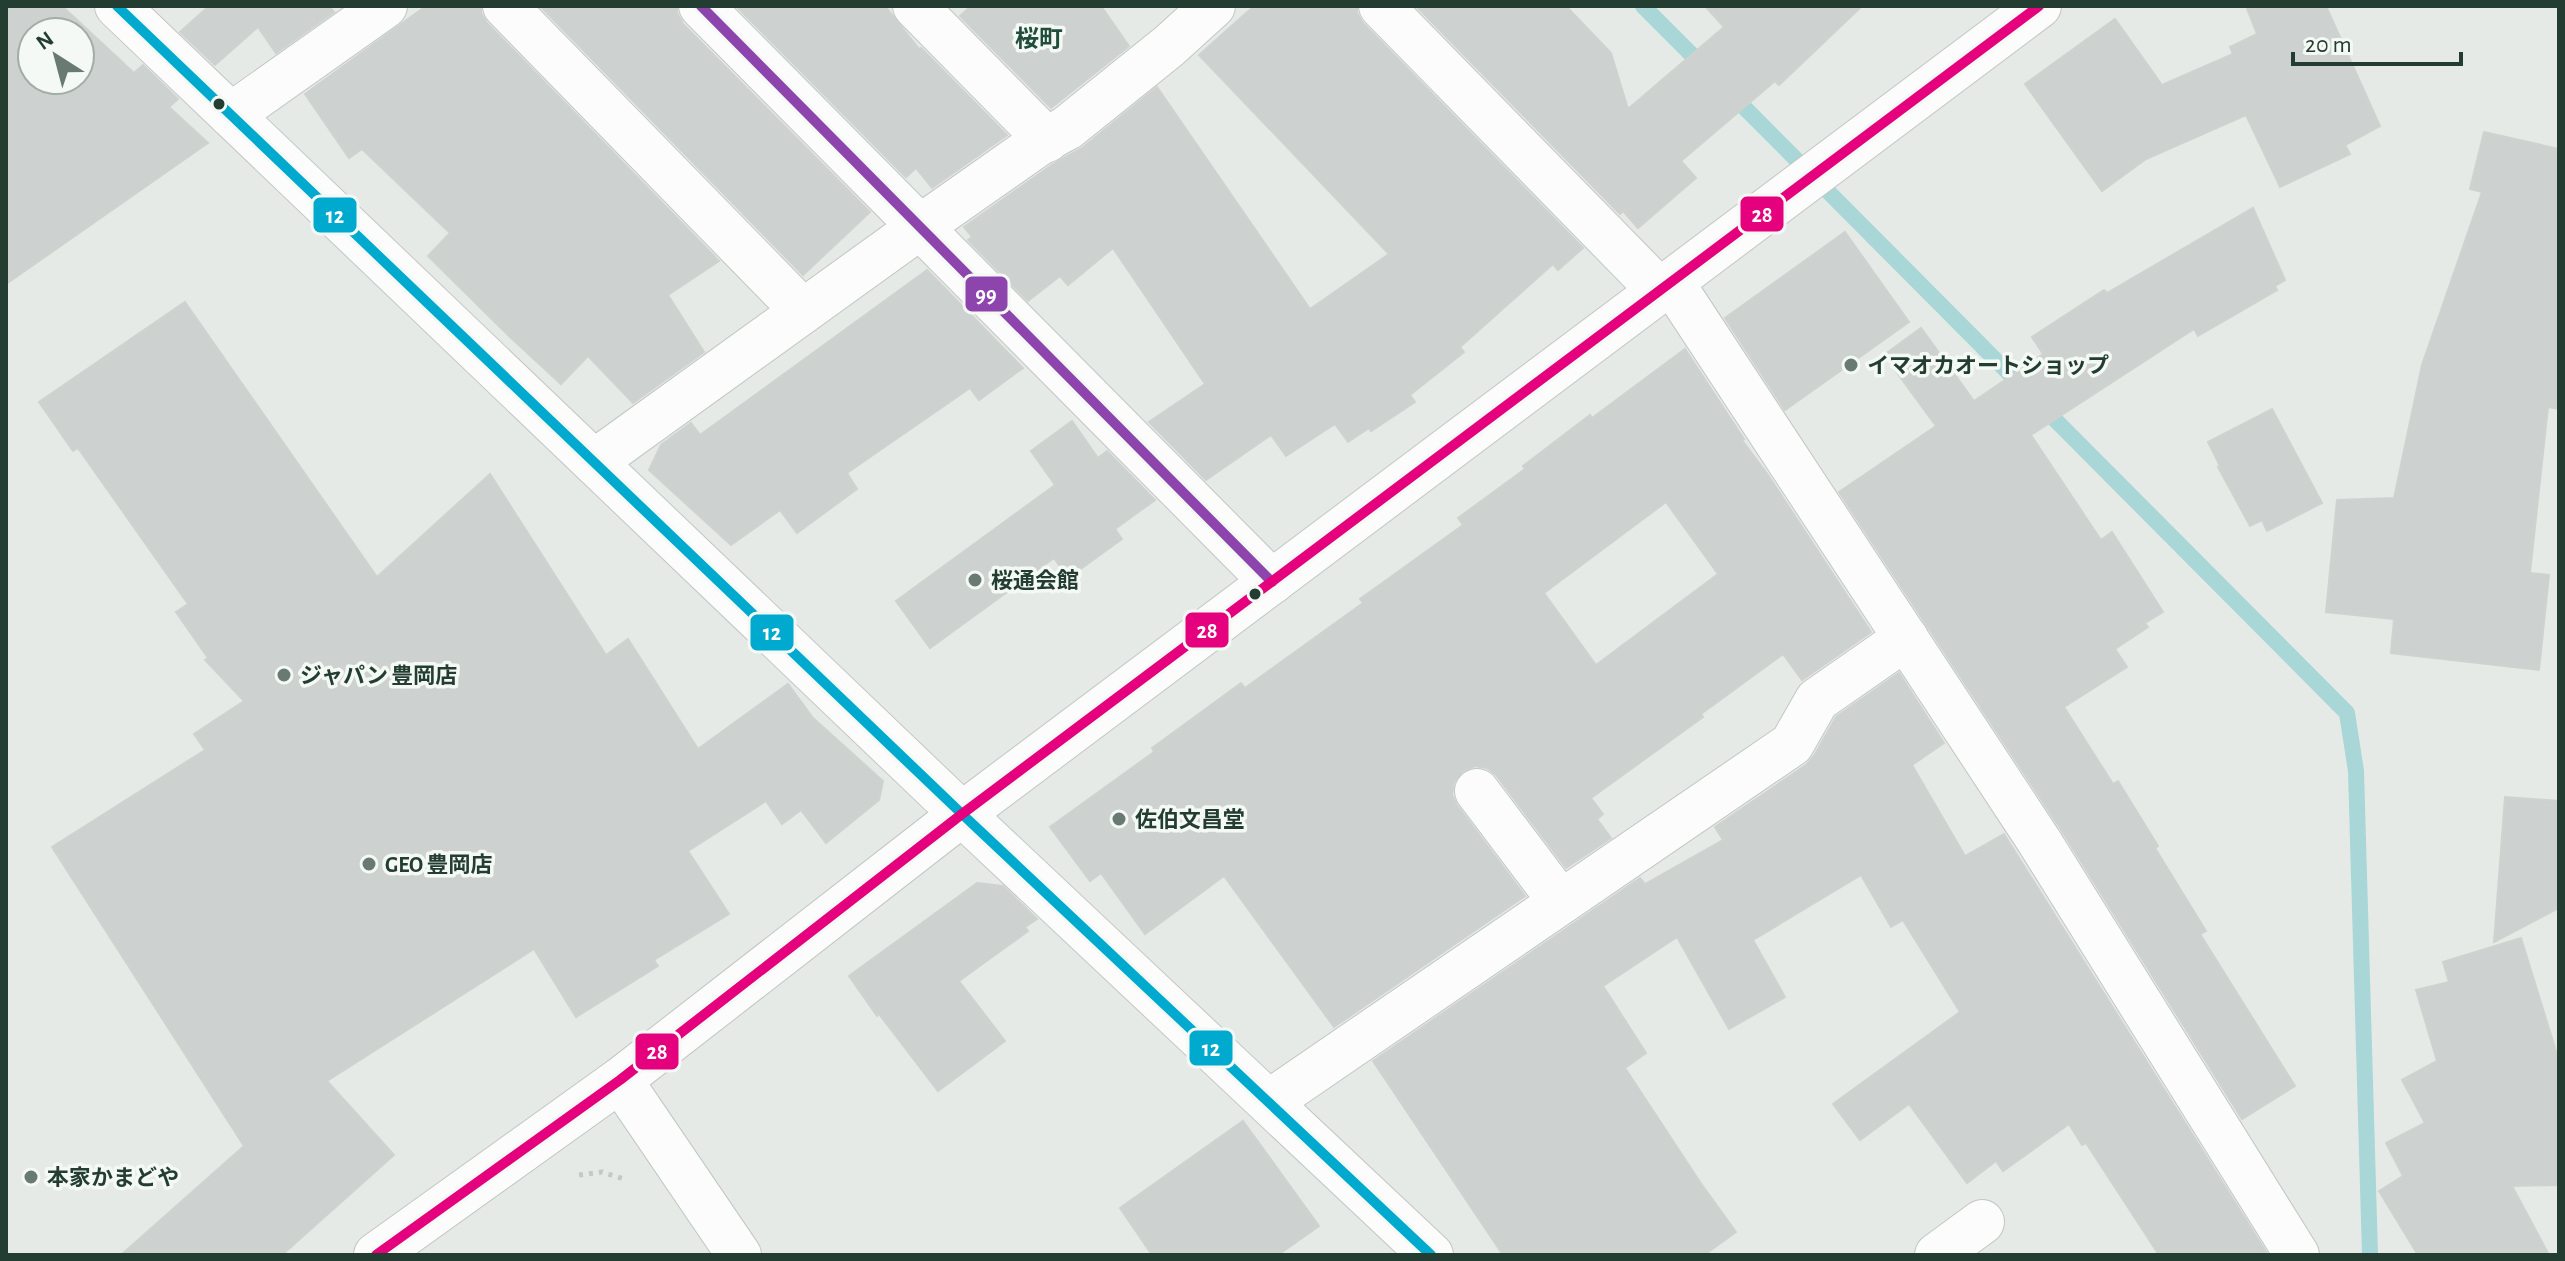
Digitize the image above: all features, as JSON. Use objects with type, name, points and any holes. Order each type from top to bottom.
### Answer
[{"type":"street","points":[[117,6],[962,814],[1431,1255]]},
{"type":"street","points":[[231,115],[385,6]]},
{"type":"street","points":[[505,6],[803,311]]},
{"type":"street","points":[[701,6],[1272,582]]},
{"type":"street","points":[[915,6],[1047,140]]},
{"type":"street","points":[[594,462],[920,227],[1079,119],[1213,6]]},
{"type":"street","points":[[1381,6],[1666,287],[1906,638],[2039,841],[2297,1255]]},
{"type":"street","points":[[376,1255],[620,1080],[962,814],[2039,6]]},
{"type":"street","points":[[1269,1102],[1792,744],[1817,700],[1906,638]]},
{"type":"street","points":[[1477,791],[1560,901]]},
{"type":"street","points":[[620,1080],[739,1255]]},
{"type":"street","points":[[1937,1255],[1982,1222]]},
{"type":"path","points":[[570,1177],[602,1172],[634,1182]]},
{"type":"building","points":[[6,6],[62,6],[73,16],[16,16],[16,96],[96,96],[96,38],[134,73],[143,65],[178,99],[169,107],[208,143],[6,284]]},
{"type":"building","points":[[209,6],[329,6],[334,12],[276,53],[258,27],[215,65],[180,32]]},
{"type":"building","points":[[426,6],[481,6],[487,23],[719,261],[668,295],[704,352],[633,403],[588,356],[561,384],[510,337],[428,256],[450,233],[362,149],[349,158],[305,94]]},
{"type":"building","points":[[540,6],[677,6],[683,24],[870,212],[803,275]]},
{"type":"building","points":[[736,6],[885,6],[919,49],[1007,135],[932,188],[916,168],[906,177]]},
{"type":"building","points":[[971,6],[1101,6],[1129,46],[1051,108],[960,16]]},
{"type":"building","points":[[1254,6],[1357,6],[1363,23],[1583,248],[1558,270],[1553,264],[1460,347],[1464,352],[1410,395],[1415,402],[1371,431],[1369,428],[1348,442],[1335,424],[1286,456],[1271,435],[1206,480],[1149,422],[1205,384],[1113,248],[1068,285],[1060,276],[1028,301],[968,240],[972,237],[964,227],[1053,164],[1082,148],[1157,87],[1310,309],[1389,254],[1199,55]]},
{"type":"building","points":[[1416,6],[1566,6],[1611,53],[1628,109],[1724,27],[1705,6],[1862,6],[1779,85],[1775,81],[1681,161],[1696,178],[1638,228],[1623,211],[1620,214]]},
{"type":"building","points":[[2246,6],[2326,6],[2380,126],[2345,145],[2350,154],[2280,187],[2246,115],[2146,159],[2102,191],[2025,84],[2115,19],[2162,85],[2233,54],[2230,47],[2257,34]]},
{"type":"building","points":[[2484,132],[2559,149],[2559,409],[2548,407],[2530,573],[2549,575],[2539,670],[2391,653],[2394,619],[2326,612],[2337,500],[2394,498],[2422,365],[2482,192],[2470,189]]},
{"type":"building","points":[[2253,208],[2285,280],[2275,286],[2277,290],[2198,336],[2194,329],[2031,435],[2101,540],[2112,532],[2163,612],[2145,623],[2148,627],[2115,649],[2127,667],[2064,707],[2113,784],[2118,781],[2158,846],[2155,848],[2206,931],[2200,934],[2295,1086],[2242,1119],[2060,828],[1839,492],[1936,426],[1884,355],[1921,328],[1974,401],[2043,354],[2032,337],[2104,290],[2107,293]]},
{"type":"building","points":[[1845,232],[1909,322],[1785,410],[1725,318]]},
{"type":"building","points":[[927,270],[1023,368],[979,400],[970,388],[847,473],[857,489],[797,533],[780,510],[731,545],[649,470],[661,445],[691,423],[700,435]]},
{"type":"building","points":[[185,302],[377,577],[490,474],[606,655],[628,639],[698,749],[788,684],[813,718],[883,781],[879,800],[826,843],[801,810],[782,824],[766,801],[688,851],[729,914],[654,960],[658,966],[576,1017],[534,949],[327,1081],[394,1155],[282,1255],[121,1255],[244,1146],[52,847],[205,750],[194,734],[244,701],[205,660],[208,658],[176,612],[188,604],[78,448],[73,451],[39,402]]},
{"type":"building","points":[[1685,349],[1871,632],[1802,680],[1783,654],[1591,798],[1603,814],[1597,819],[1611,838],[1566,868],[1496,775],[1487,768],[1475,766],[1463,771],[1454,782],[1452,795],[1525,896],[1334,1027],[1224,876],[1145,934],[1101,873],[1090,881],[1050,827],[1154,752],[1152,748],[1241,683],[1245,688],[1363,603],[1360,599],[1463,525],[1458,518],[1525,469],[1523,466],[1590,415],[1592,418]],"holes":[[[1666,502],[1718,574],[1596,665],[1544,593]]]},
{"type":"building","points":[[2272,409],[2322,503],[2267,531],[2262,520],[2250,526],[2208,442]]},
{"type":"building","points":[[1072,421],[1098,458],[1107,451],[1155,500],[1115,529],[1122,539],[1068,578],[1054,558],[930,648],[896,601],[1055,485],[1031,451]]},
{"type":"building","points":[[1899,673],[1944,743],[1912,765],[1965,856],[2004,834],[2268,1255],[2159,1255],[2086,1143],[2082,1145],[2069,1124],[2003,1171],[1996,1161],[1967,1183],[1909,1104],[1860,1140],[1833,1104],[1960,1012],[1903,920],[1891,927],[1861,875],[1753,940],[1785,997],[1729,1029],[1677,937],[1603,986],[1646,1053],[1625,1068],[1736,1232],[1704,1255],[1503,1255],[1373,1061],[1640,878],[1645,884],[1723,840],[1715,827],[1806,765],[1836,717]]},
{"type":"building","points":[[2505,797],[2559,801],[2559,908],[2494,942]]},
{"type":"building","points":[[977,883],[1003,886],[1037,919],[1025,927],[1028,931],[959,981],[1005,1041],[938,1091],[849,976]]},
{"type":"building","points":[[2521,938],[2559,1061],[2559,1185],[2512,1186],[2549,1255],[2418,1255],[2379,1191],[2403,1176],[2386,1143],[2425,1123],[2402,1080],[2437,1061],[2416,990],[2449,982],[2443,962]]},
{"type":"building","points":[[1243,1121],[1319,1226],[1278,1255],[1152,1255],[1120,1208]]},
{"type":"waterway","points":[[1643,6],[1707,70]]},
{"type":"waterway","points":[[1729,92],[2347,713],[2356,771],[2370,1255]]},
{"type":"transit line","name":"12","points":[[117,6],[962,814],[1431,1255]]},
{"type":"transit line","name":"99","points":[[701,6],[1272,582]]},
{"type":"transit line","name":"28","points":[[376,1255],[620,1080],[962,814],[2039,6]]},
{"type":"place","name":"イマオカオートショップ","points":[[1851,365]]},
{"type":"place","name":"桜通会館","points":[[975,580]]},
{"type":"place","name":"ジャパン 豊岡店","points":[[284,675]]},
{"type":"place","name":"佐伯文昌堂","points":[[1119,819]]},
{"type":"place","name":"GEO 豊岡店","points":[[369,864]]},
{"type":"place","name":"本家かまどや","points":[[31,1177]]},
{"type":"district","name":"桜町","points":[[1039,39]]}]
